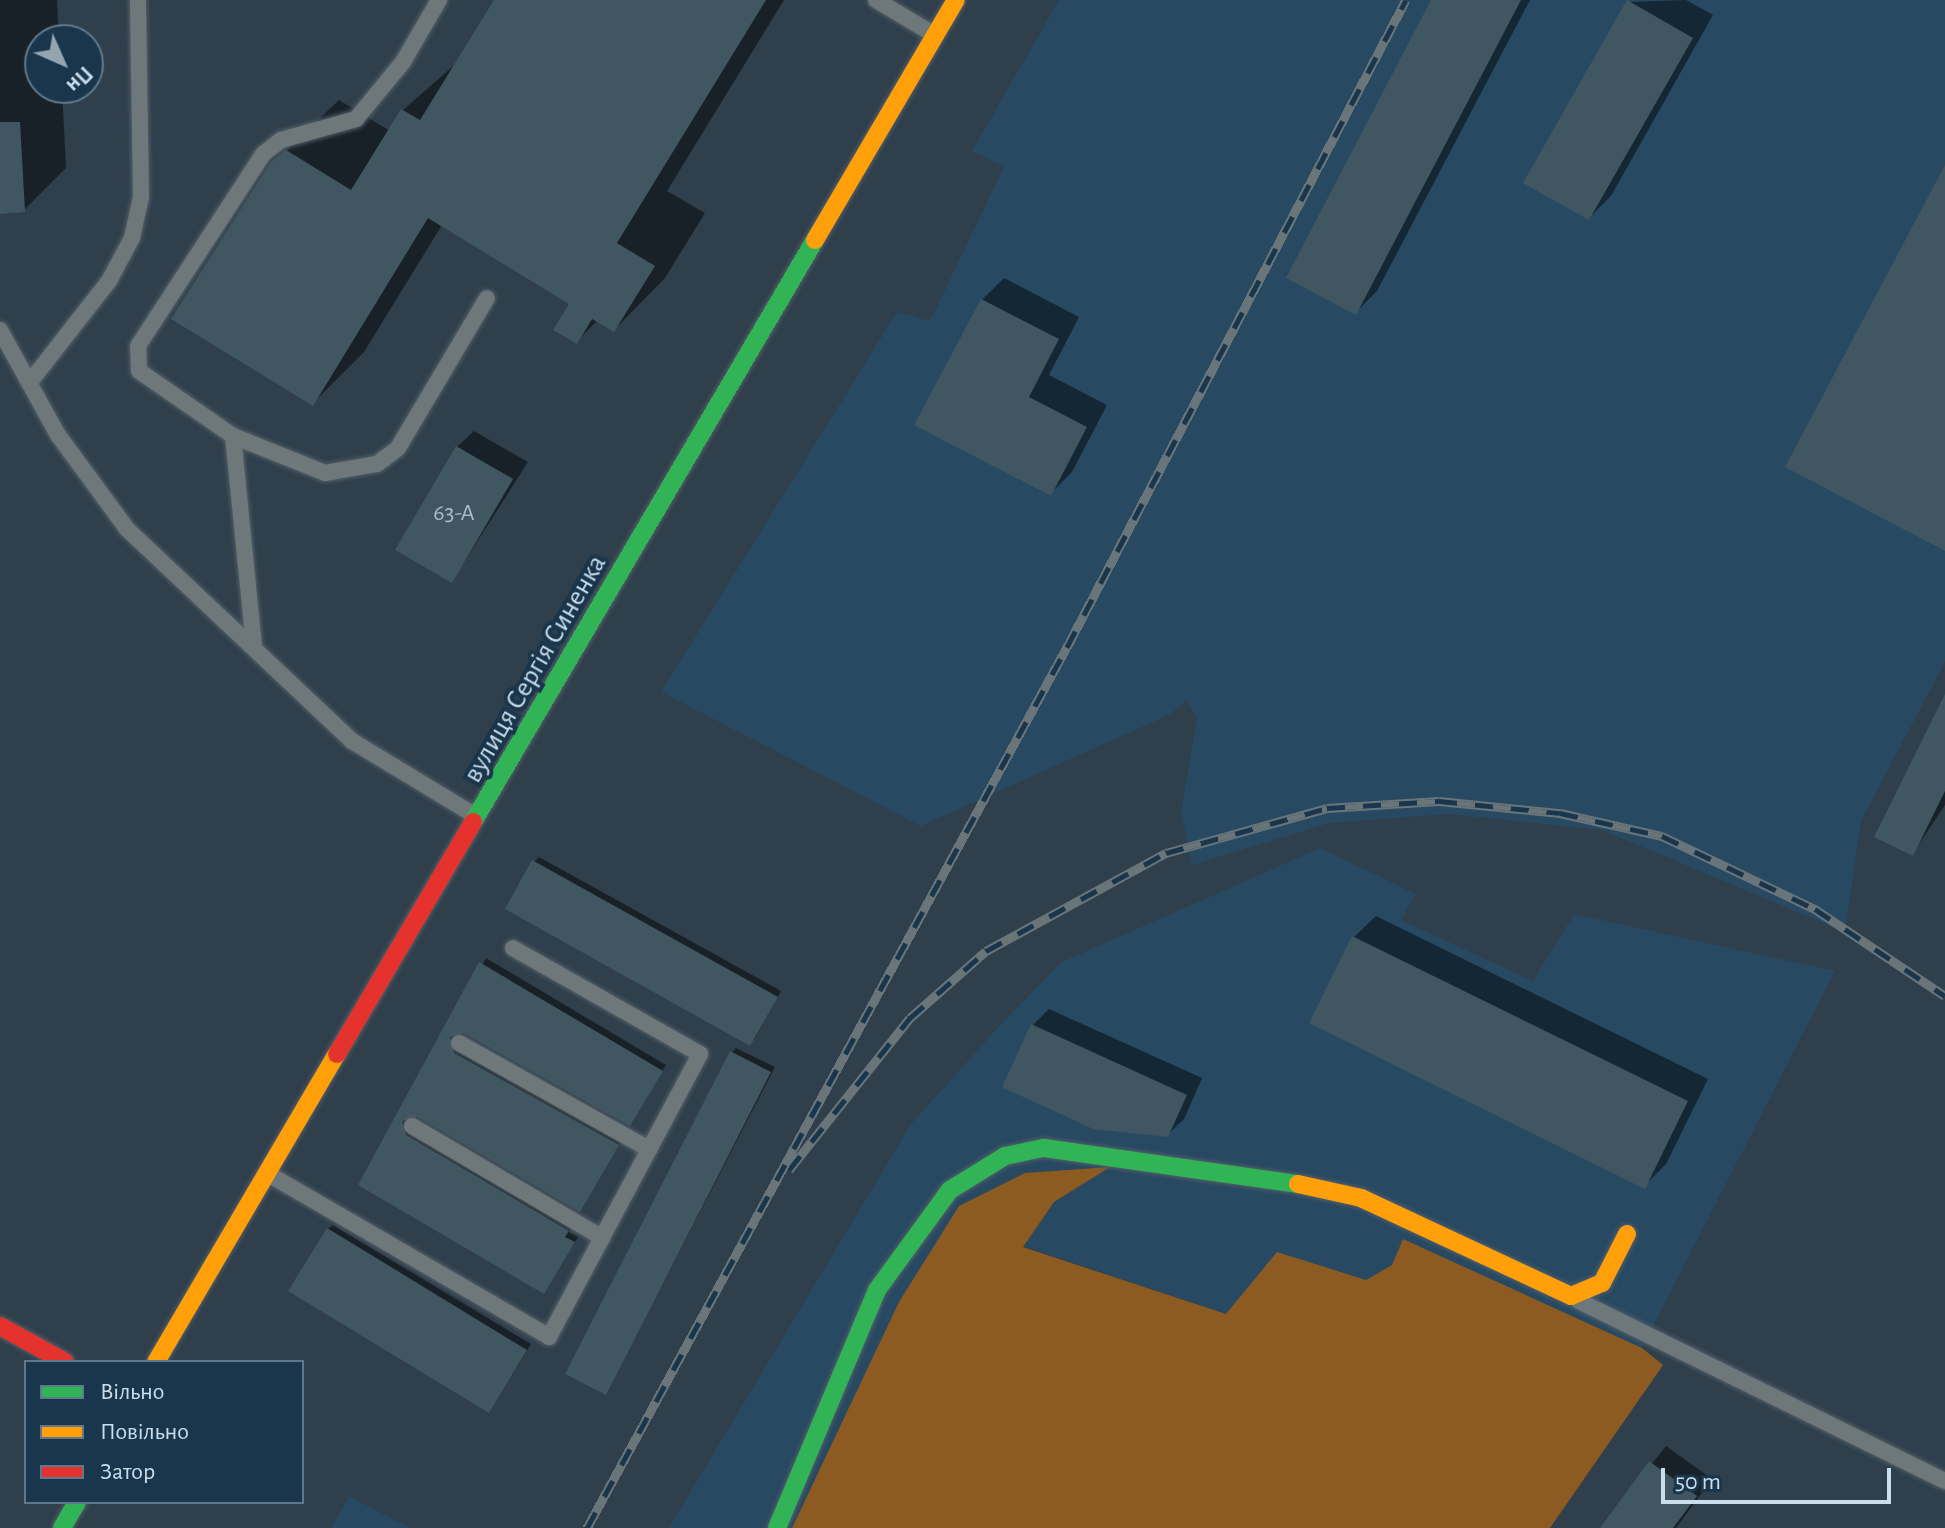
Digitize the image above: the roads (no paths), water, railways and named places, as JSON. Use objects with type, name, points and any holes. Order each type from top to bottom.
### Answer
[{"type":"street","name":"вулиця Сергія Синенка","points":[[157,1360],[480,819],[956,0]]},
{"type":"street","points":[[777,1528],[877,1290],[950,1190],[1005,1156],[1044,1148],[1232,1170],[1361,1198],[1571,1296],[1602,1283],[1627,1234]]},
{"type":"street","points":[[0,1326],[61,1360]]},
{"type":"street","points":[[62,1528],[76,1504]]},
{"type":"lane","points":[[30,382],[109,281],[132,238],[141,197],[138,0]]},
{"type":"lane","points":[[439,0],[403,62],[356,119],[281,140],[263,154],[144,332],[139,371],[233,436],[325,473],[377,464],[398,448],[487,298]]},
{"type":"lane","points":[[876,0],[936,35]]},
{"type":"lane","points":[[0,330],[58,435],[127,529],[352,741],[480,819]]},
{"type":"lane","points":[[233,436],[254,646]]},
{"type":"lane","points":[[268,1174],[549,1337],[700,1054],[513,948]]},
{"type":"lane","points":[[459,1043],[649,1149]]},
{"type":"lane","points":[[412,1126],[603,1238]]},
{"type":"lane","points":[[1571,1296],[1945,1481]]},
{"type":"railway","points":[[587,1528],[1067,647],[1406,0]]},
{"type":"railway","points":[[789,1170],[910,1018],[986,951],[1166,853],[1327,808],[1439,801],[1560,813],[1662,836],[1815,909],[1945,996]]}]
